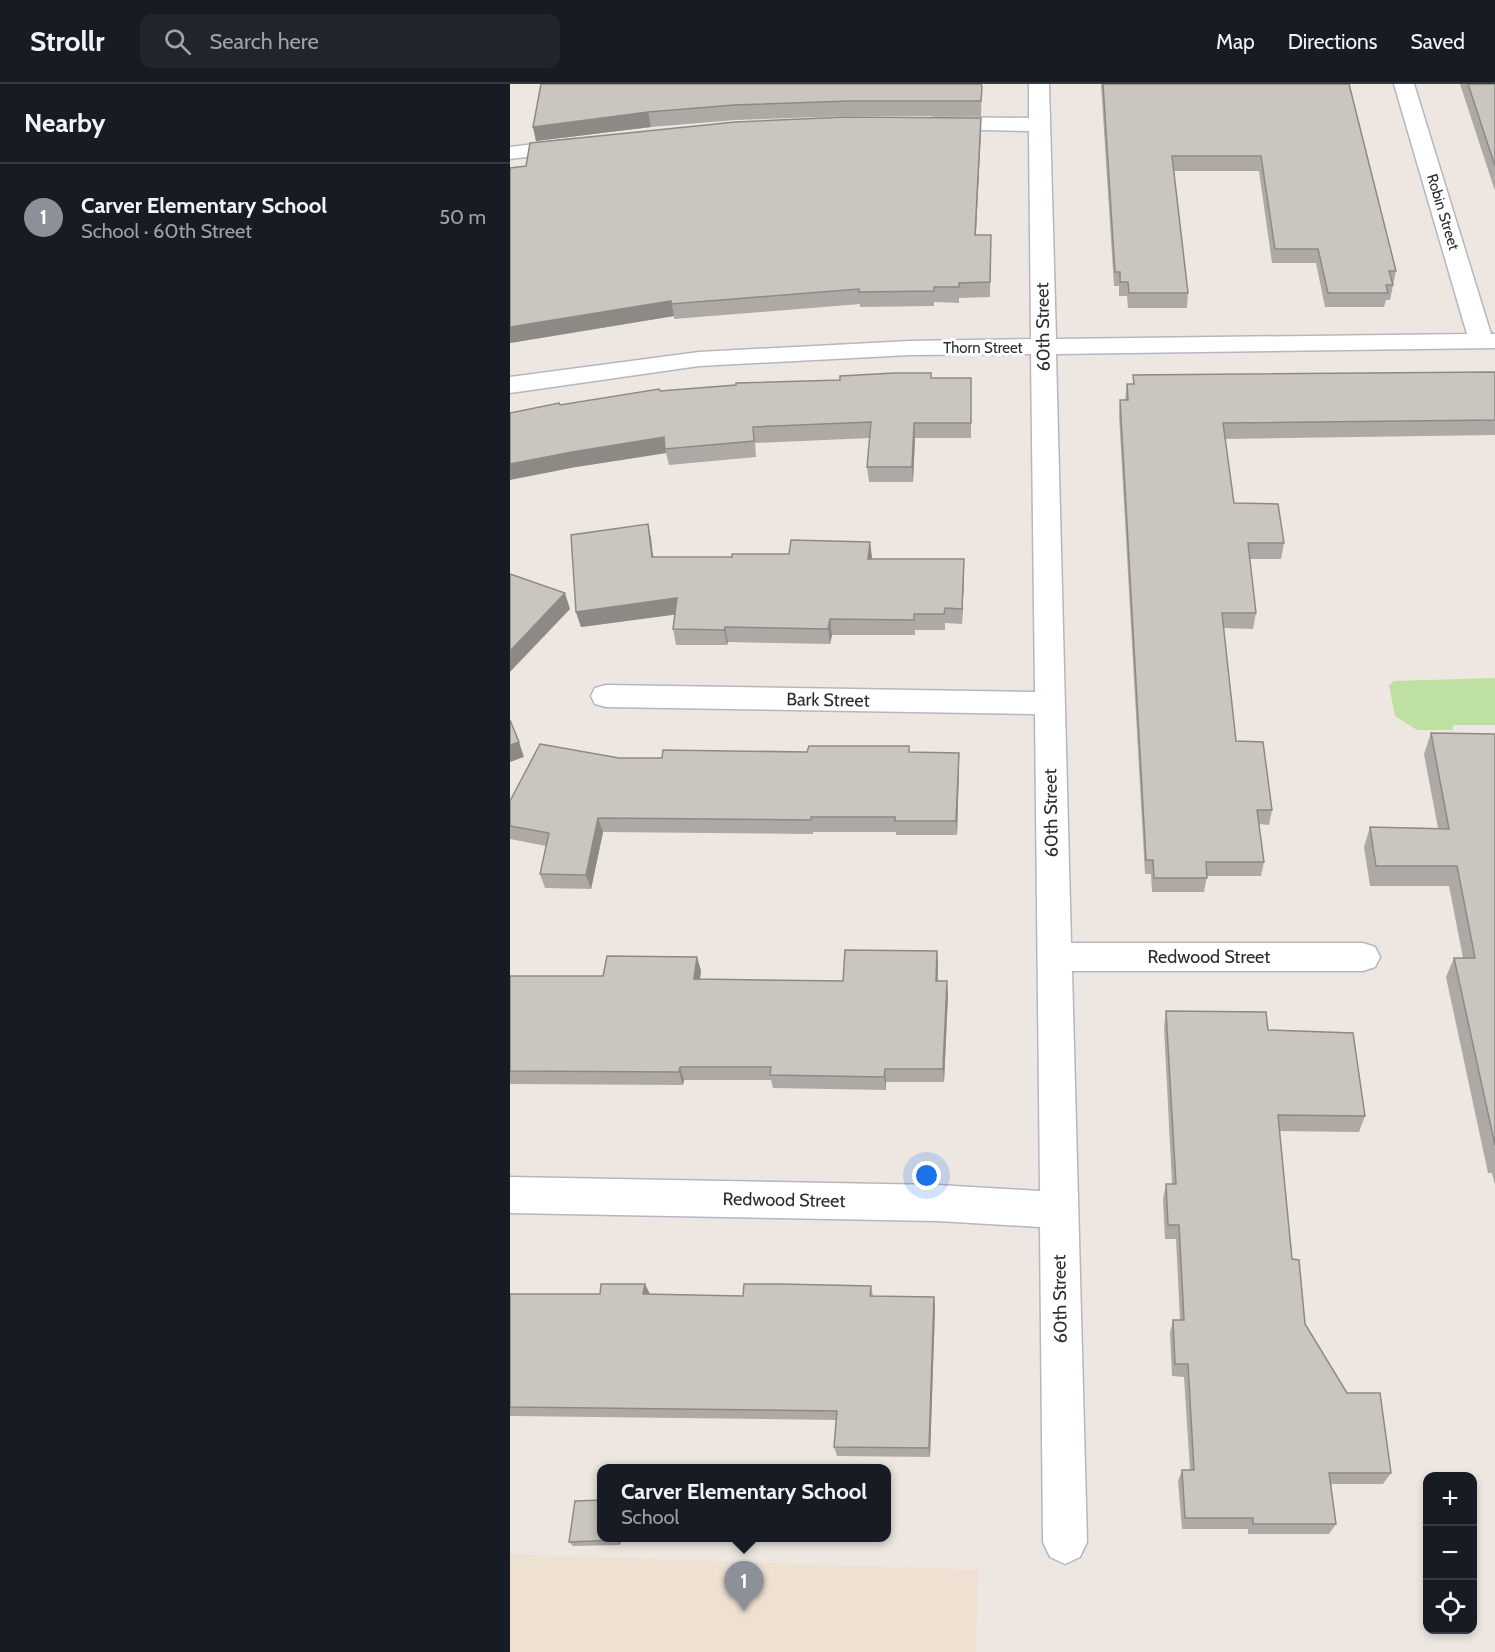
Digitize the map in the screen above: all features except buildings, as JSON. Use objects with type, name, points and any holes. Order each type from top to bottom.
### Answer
[{"type":"street","name":"60th Street","points":[[1039,84],[1065,1542]]},
{"type":"street","name":"Robin Street","points":[[1404,84],[1488,341]]},
{"type":"street","points":[[921,123],[1040,125]]},
{"type":"street","points":[[510,153],[594,142]]},
{"type":"street","name":"Thorn Street","points":[[510,385],[600,371],[756,355],[910,348],[1488,341]]},
{"type":"street","name":"Bark Street","points":[[606,696],[1049,703]]},
{"type":"street","name":"Redwood Street","points":[[1054,957],[1363,957]]},
{"type":"street","name":"Redwood Street","points":[[510,1195],[938,1203],[1059,1210]]},
{"type":"shaded area","points":[[510,1554],[978,1570],[976,1652],[510,1652]]},
{"type":"green space","points":[[1495,678],[1495,725],[1453,725],[1453,730],[1417,730],[1395,716],[1389,685],[1394,681]]},
{"type":"place","name":"Carver Elementary School","points":[[744,1611]]}]
